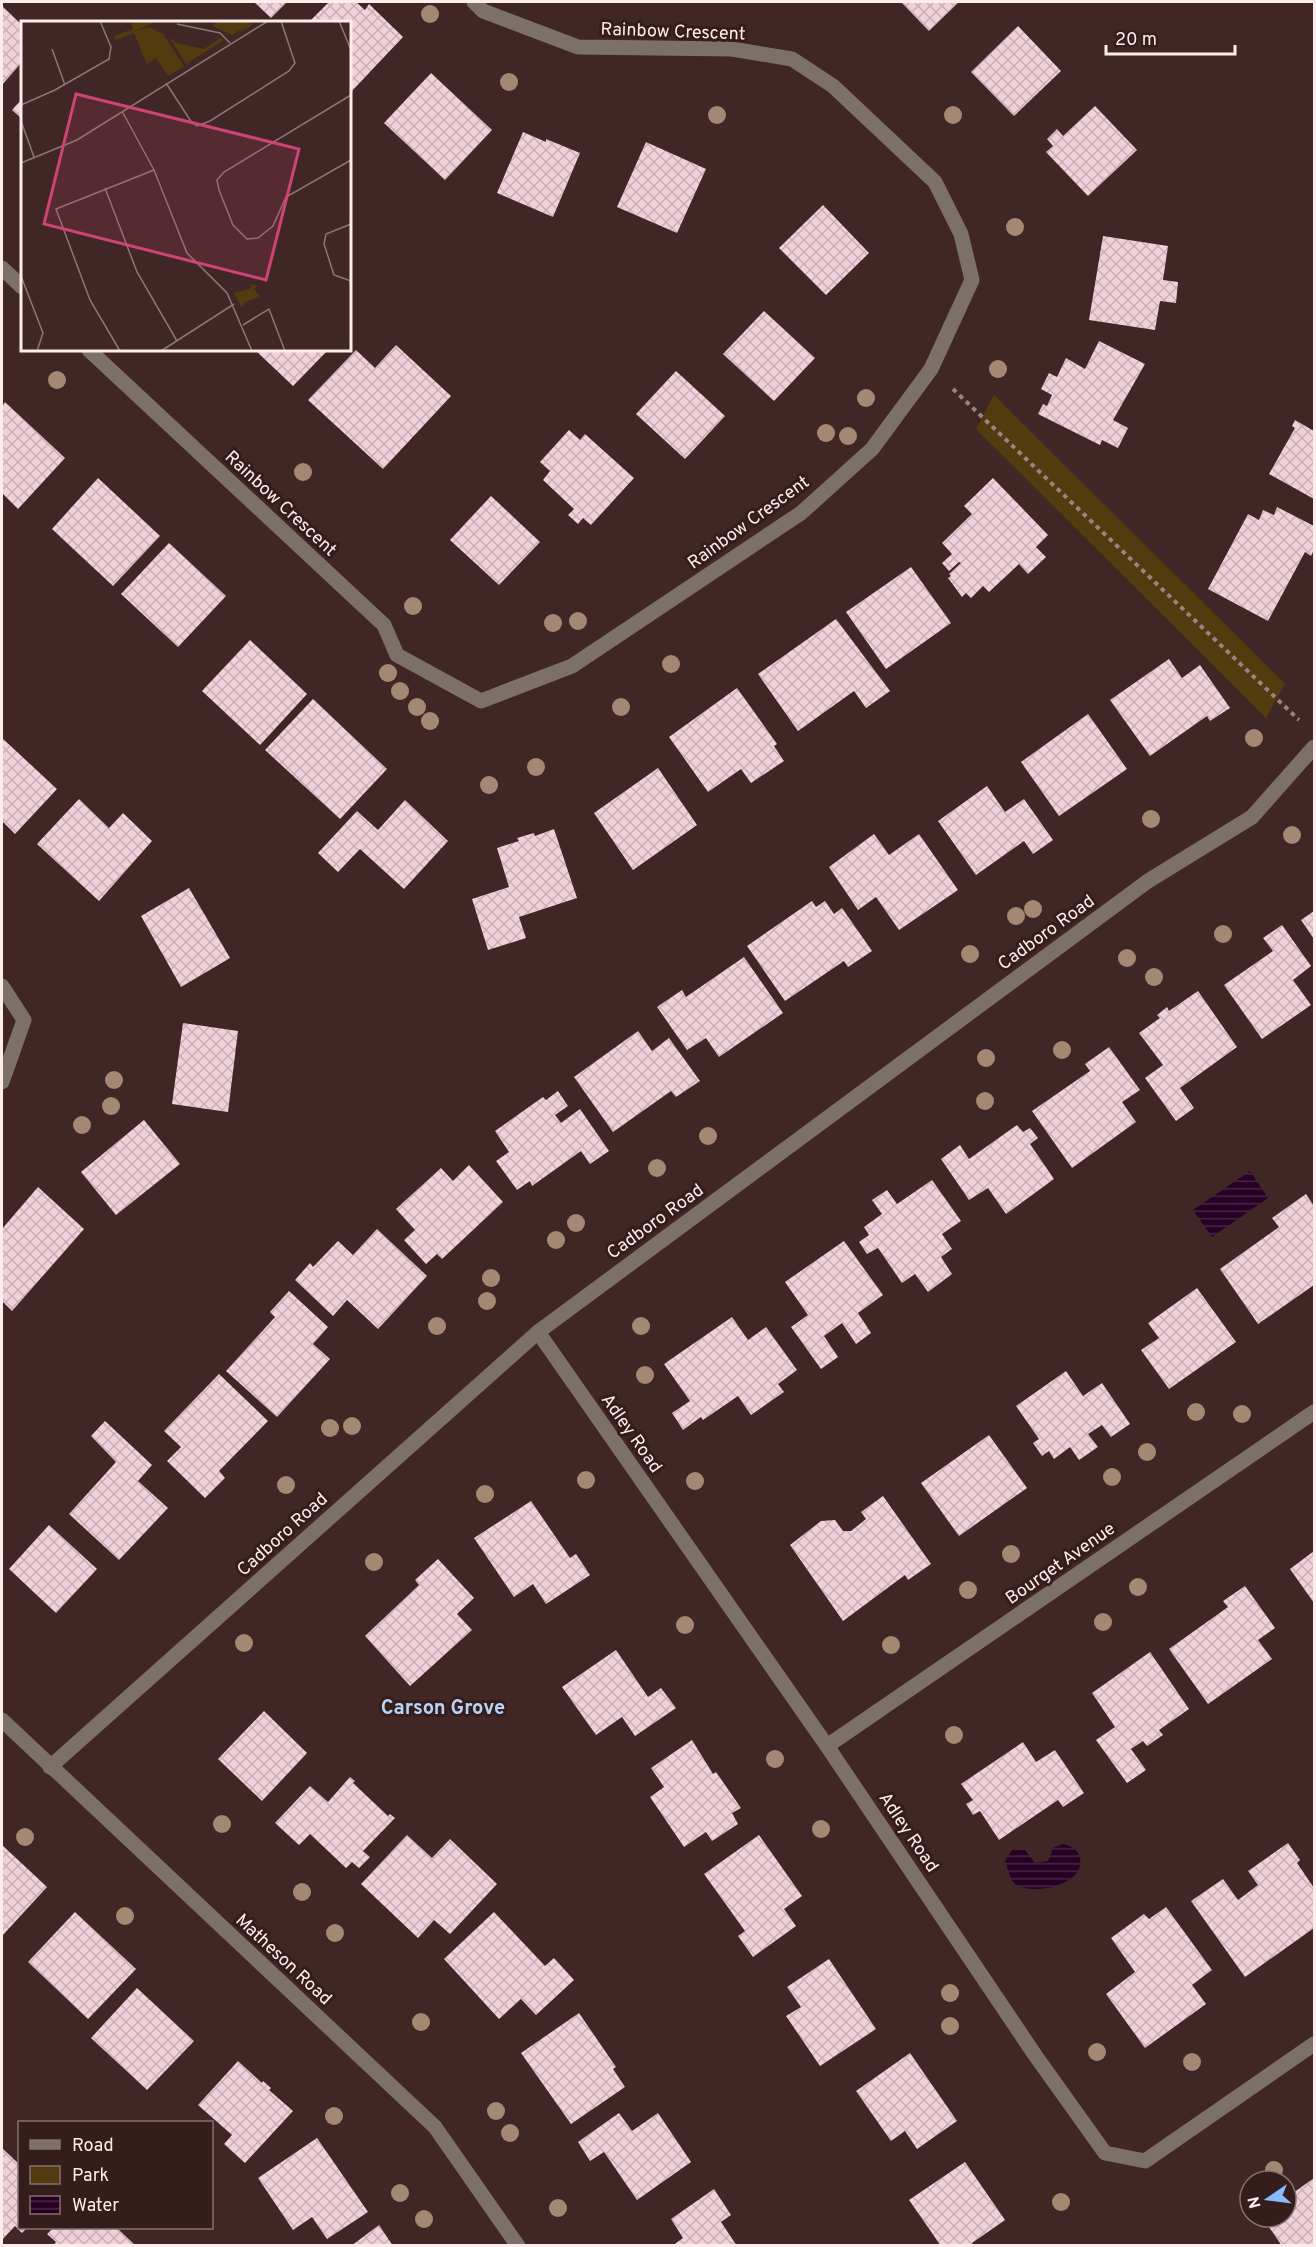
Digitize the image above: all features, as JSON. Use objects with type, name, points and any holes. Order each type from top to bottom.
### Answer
[{"type":"street","name":"Rainbow Crescent","points":[[90,351],[384,625],[397,655],[481,701],[572,666],[801,513],[872,449],[932,369],[972,280],[961,234],[935,182],[833,86],[792,59],[732,49],[578,47],[483,10],[474,2]]},
{"type":"street","points":[[2,268],[21,286]]},
{"type":"street","name":"Cadboro Road","points":[[50,1767],[538,1332],[1148,881],[1252,817],[1314,747]]},
{"type":"street","points":[[2,986],[24,1020],[2,1082]]},
{"type":"street","name":"Adley Road","points":[[538,1332],[827,1746],[1035,2055],[1105,2153],[1145,2161],[1314,2044]]},
{"type":"street","name":"Bourget Avenue","points":[[827,1746],[1314,1412]]},
{"type":"street","name":"Matheson Road","points":[[2,1720],[435,2127],[519,2246]]},
{"type":"path","points":[[932,369],[1306,727]]},
{"type":"green space","points":[[994,395],[1285,684],[1266,718],[976,429]]},
{"type":"water","points":[[1250,1171],[1268,1198],[1212,1237],[1193,1210]]},
{"type":"water","points":[[1063,1844],[1078,1852],[1080,1868],[1074,1876],[1066,1882],[1043,1889],[1022,1887],[1014,1883],[1005,1861],[1012,1850],[1025,1850],[1035,1863],[1048,1861],[1053,1848]]},
{"type":"building","points":[[254,2],[287,2],[271,18]]},
{"type":"building","points":[[329,2],[356,2],[365,10],[369,4],[403,37],[351,92],[351,21],[310,21]]},
{"type":"building","points":[[901,2],[959,2],[929,31]]},
{"type":"building","points":[[2,6],[21,24],[21,63],[2,85]]},
{"type":"building","points":[[1018,26],[1061,71],[1014,116],[971,72]]},
{"type":"building","points":[[431,73],[492,130],[445,180],[384,123]]},
{"type":"building","points":[[21,100],[21,118],[12,110]]},
{"type":"building","points":[[1095,106],[1137,150],[1088,196],[1046,152],[1053,146],[1047,139],[1057,129],[1063,136]]},
{"type":"building","points":[[523,132],[580,153],[553,217],[497,193]]},
{"type":"building","points":[[646,142],[706,169],[677,233],[617,207]]},
{"type":"building","points":[[823,205],[869,253],[826,295],[779,248]]},
{"type":"building","points":[[1103,236],[1168,246],[1163,280],[1178,282],[1176,303],[1160,301],[1155,330],[1089,320]]},
{"type":"building","points":[[764,311],[815,358],[774,401],[723,354]]},
{"type":"building","points":[[1099,341],[1145,364],[1113,420],[1128,428],[1118,448],[1102,440],[1100,445],[1038,414],[1043,404],[1047,406],[1052,395],[1041,389],[1049,373],[1057,377],[1066,358],[1085,369]]},
{"type":"building","points":[[396,345],[451,396],[383,469],[308,400],[356,350],[375,368]]},
{"type":"building","points":[[256,351],[327,351],[293,386]]},
{"type":"building","points":[[676,371],[725,416],[685,459],[636,414]]},
{"type":"building","points":[[5,402],[65,458],[18,509],[2,493],[2,406]]},
{"type":"building","points":[[1295,420],[1314,431],[1314,499],[1269,474],[1295,428],[1292,426]]},
{"type":"building","points":[[569,430],[580,440],[585,434],[634,478],[591,525],[583,518],[578,524],[568,515],[574,509],[543,480],[550,471],[540,462]]},
{"type":"building","points":[[98,478],[160,536],[113,586],[52,529]]},
{"type":"building","points":[[993,478],[1048,535],[1036,547],[1046,557],[1028,574],[1019,564],[989,592],[983,586],[971,598],[966,593],[962,597],[948,578],[951,576],[949,574],[961,563],[959,562],[949,571],[942,563],[952,554],[942,543],[972,514],[964,506]]},
{"type":"building","points":[[491,496],[540,542],[499,585],[450,540]]},
{"type":"building","points":[[1277,507],[1314,526],[1314,550],[1311,556],[1305,552],[1268,621],[1208,589],[1248,514],[1259,520],[1263,510],[1274,515]]},
{"type":"building","points":[[169,543],[226,596],[178,647],[121,594]]},
{"type":"building","points":[[911,567],[951,623],[886,669],[846,612]]},
{"type":"building","points":[[836,619],[890,691],[866,708],[854,691],[798,731],[758,674]]},
{"type":"building","points":[[250,640],[307,694],[260,745],[202,691]]},
{"type":"building","points":[[1169,659],[1182,678],[1200,665],[1230,708],[1210,721],[1207,716],[1150,756],[1110,700]]},
{"type":"building","points":[[737,688],[777,744],[774,746],[784,761],[751,783],[741,769],[708,792],[669,737]]},
{"type":"building","points":[[313,699],[387,769],[340,819],[265,750]]},
{"type":"building","points":[[1088,714],[1127,769],[1059,816],[1021,762]]},
{"type":"building","points":[[2,738],[57,789],[15,834],[2,821]]},
{"type":"building","points":[[658,768],[697,825],[633,870],[594,813]]},
{"type":"building","points":[[987,786],[1005,812],[1024,799],[1053,840],[1033,854],[1024,841],[976,875],[938,821]]},
{"type":"building","points":[[79,799],[109,828],[123,813],[152,841],[99,901],[37,844]]},
{"type":"building","points":[[405,800],[448,841],[404,889],[360,849],[338,872],[318,853],[357,811],[378,830]]},
{"type":"building","points":[[554,829],[577,898],[519,917],[526,938],[488,950],[472,899],[509,887],[497,848],[519,841],[517,838],[534,833],[535,836]]},
{"type":"building","points":[[874,834],[889,855],[919,834],[958,890],[899,930],[876,897],[858,910],[829,867]]},
{"type":"building","points":[[189,888],[230,958],[181,987],[141,916]]},
{"type":"building","points":[[812,901],[816,907],[825,901],[834,914],[842,908],[872,951],[848,967],[844,961],[785,1001],[747,946]]},
{"type":"building","points":[[1314,911],[1314,939],[1301,920]]},
{"type":"building","points":[[1282,925],[1311,966],[1293,980],[1311,1005],[1262,1039],[1224,985],[1273,951],[1263,938]]},
{"type":"building","points":[[744,957],[783,1013],[719,1057],[706,1038],[687,1050],[657,1007],[682,990],[686,997]]},
{"type":"building","points":[[1198,991],[1237,1047],[1180,1088],[1194,1108],[1176,1121],[1145,1078],[1163,1065],[1139,1033],[1160,1018],[1157,1015],[1167,1007],[1169,1011]]},
{"type":"building","points":[[183,1023],[238,1031],[228,1112],[172,1104]]},
{"type":"building","points":[[638,1031],[652,1051],[669,1038],[700,1081],[676,1097],[671,1091],[613,1132],[574,1077]]},
{"type":"building","points":[[1109,1047],[1140,1090],[1122,1102],[1136,1122],[1072,1168],[1032,1111],[1090,1071],[1085,1064]]},
{"type":"building","points":[[558,1091],[568,1106],[555,1115],[561,1123],[580,1109],[609,1151],[590,1164],[581,1151],[532,1186],[530,1181],[517,1190],[496,1161],[509,1152],[495,1131],[543,1097],[546,1100]]},
{"type":"building","points":[[144,1120],[180,1164],[116,1215],[81,1172]]},
{"type":"building","points":[[1017,1125],[1023,1132],[1030,1128],[1038,1138],[1030,1144],[1054,1179],[1006,1214],[988,1188],[969,1200],[941,1159],[960,1145],[969,1159]]},
{"type":"building","points":[[469,1165],[503,1202],[442,1259],[437,1254],[426,1264],[404,1240],[415,1230],[396,1209],[441,1168],[453,1181]]},
{"type":"building","points":[[932,1180],[961,1221],[942,1234],[952,1249],[941,1257],[952,1274],[928,1292],[915,1274],[902,1283],[878,1248],[867,1254],[859,1242],[869,1235],[864,1227],[882,1214],[872,1200],[887,1190],[897,1204]]},
{"type":"building","points":[[38,1187],[84,1229],[12,1311],[2,1301],[2,1229]]},
{"type":"building","points":[[1306,1194],[1314,1206],[1314,1285],[1258,1324],[1220,1269],[1279,1227],[1272,1218]]},
{"type":"building","points":[[377,1229],[427,1276],[378,1329],[347,1300],[333,1316],[295,1280],[310,1263],[313,1267],[338,1241],[353,1255]]},
{"type":"building","points":[[844,1241],[883,1295],[858,1313],[871,1333],[856,1344],[842,1323],[824,1336],[838,1357],[821,1369],[791,1327],[808,1315],[785,1282]]},
{"type":"building","points":[[1197,1288],[1236,1342],[1169,1389],[1141,1350],[1159,1338],[1148,1323]]},
{"type":"building","points":[[289,1291],[328,1327],[313,1344],[330,1359],[277,1417],[226,1371],[275,1317],[270,1312]]},
{"type":"building","points":[[732,1317],[748,1340],[766,1327],[797,1370],[778,1384],[784,1392],[751,1415],[738,1396],[703,1420],[701,1417],[683,1430],[672,1413],[690,1401],[664,1364]]},
{"type":"building","points":[[1066,1371],[1083,1396],[1102,1383],[1130,1424],[1111,1437],[1102,1425],[1088,1434],[1098,1447],[1079,1460],[1070,1447],[1054,1459],[1049,1451],[1042,1456],[1033,1443],[1039,1439],[1016,1406]]},
{"type":"building","points":[[219,1374],[268,1421],[219,1471],[225,1478],[205,1498],[167,1461],[181,1447],[164,1431]]},
{"type":"building","points":[[105,1421],[152,1465],[138,1481],[168,1508],[119,1560],[69,1514],[116,1462],[91,1436]]},
{"type":"building","points":[[989,1435],[1027,1488],[959,1536],[921,1483]]},
{"type":"building","points":[[883,1496],[931,1564],[908,1580],[905,1575],[843,1621],[790,1545],[821,1521],[835,1520],[843,1531],[851,1531],[866,1519],[861,1512]]},
{"type":"building","points":[[531,1501],[570,1558],[576,1554],[590,1575],[546,1604],[533,1584],[514,1597],[474,1538]]},
{"type":"building","points":[[49,1525],[97,1569],[56,1613],[9,1569]]},
{"type":"building","points":[[1314,1551],[1314,1603],[1290,1569]]},
{"type":"building","points":[[438,1559],[474,1598],[457,1614],[472,1630],[410,1686],[365,1636],[419,1585],[415,1580]]},
{"type":"building","points":[[1245,1586],[1275,1628],[1258,1640],[1272,1659],[1208,1704],[1169,1649],[1228,1607],[1223,1601]]},
{"type":"building","points":[[616,1650],[648,1697],[661,1688],[676,1708],[635,1736],[622,1717],[596,1735],[562,1687]]},
{"type":"building","points":[[1150,1652],[1189,1709],[1159,1730],[1163,1735],[1147,1746],[1143,1741],[1131,1749],[1146,1770],[1127,1783],[1096,1740],[1115,1727],[1092,1693]]},
{"type":"building","points":[[264,1711],[307,1753],[262,1801],[218,1759]]},
{"type":"building","points":[[692,1740],[713,1774],[716,1772],[741,1808],[732,1813],[738,1824],[712,1841],[706,1832],[684,1847],[650,1797],[664,1787],[651,1768]]},
{"type":"building","points":[[1023,1742],[1036,1762],[1055,1750],[1084,1793],[1063,1807],[1058,1800],[999,1840],[980,1811],[973,1815],[966,1804],[973,1800],[961,1784]]},
{"type":"building","points":[[350,1777],[355,1781],[353,1783],[388,1816],[390,1814],[395,1818],[363,1851],[370,1857],[359,1868],[352,1862],[346,1868],[310,1834],[299,1845],[275,1823],[310,1786],[328,1802]]},
{"type":"building","points":[[407,1835],[432,1858],[450,1839],[497,1884],[450,1934],[434,1920],[418,1938],[361,1884]]},
{"type":"building","points":[[759,1835],[802,1896],[784,1909],[796,1926],[753,1957],[738,1936],[745,1931],[704,1874]]},
{"type":"building","points":[[1288,1843],[1300,1860],[1297,1863],[1314,1888],[1314,1928],[1245,1977],[1191,1901],[1223,1879],[1238,1900],[1258,1885],[1248,1871]]},
{"type":"building","points":[[2,1845],[47,1887],[2,1936]]},
{"type":"building","points":[[1166,1907],[1212,1970],[1192,1985],[1206,2004],[1145,2048],[1106,1994],[1135,1972],[1111,1938],[1144,1914],[1149,1919]]},
{"type":"building","points":[[75,1912],[136,1969],[88,2019],[28,1962]]},
{"type":"building","points":[[494,1912],[545,1966],[554,1958],[574,1980],[536,2015],[521,1999],[499,2019],[444,1959]]},
{"type":"building","points":[[829,1959],[876,2029],[820,2066],[786,2016],[801,2007],[787,1987]]},
{"type":"building","points":[[137,1988],[194,2041],[147,2090],[91,2038]]},
{"type":"building","points":[[579,2013],[616,2067],[613,2069],[625,2087],[571,2124],[521,2053]]},
{"type":"building","points":[[910,2053],[957,2121],[917,2149],[905,2131],[891,2141],[856,2091]]},
{"type":"building","points":[[238,2061],[262,2083],[263,2081],[271,2088],[269,2090],[293,2111],[245,2163],[224,2144],[232,2135],[198,2105]]},
{"type":"building","points":[[619,2113],[632,2131],[658,2113],[691,2162],[637,2200],[604,2152],[590,2161],[578,2142]]},
{"type":"building","points":[[317,2138],[368,2212],[327,2239],[312,2217],[293,2230],[258,2178]]},
{"type":"building","points":[[2,2148],[18,2163],[18,2229],[15,2226],[2,2240]]},
{"type":"building","points":[[965,2162],[1005,2220],[972,2243],[974,2246],[941,2246],[909,2200]]},
{"type":"building","points":[[1314,2178],[1314,2246],[1282,2246],[1270,2229],[1298,2229],[1298,2189]]},
{"type":"building","points":[[714,2189],[731,2215],[721,2222],[737,2246],[672,2246],[683,2238],[671,2219]]},
{"type":"building","points":[[379,2225],[393,2246],[351,2246]]},
{"type":"building","points":[[52,2229],[118,2229],[136,2246],[53,2246],[56,2242],[47,2234]]},
{"type":"district","name":"Carson Grove","points":[[443,1707]]}]
